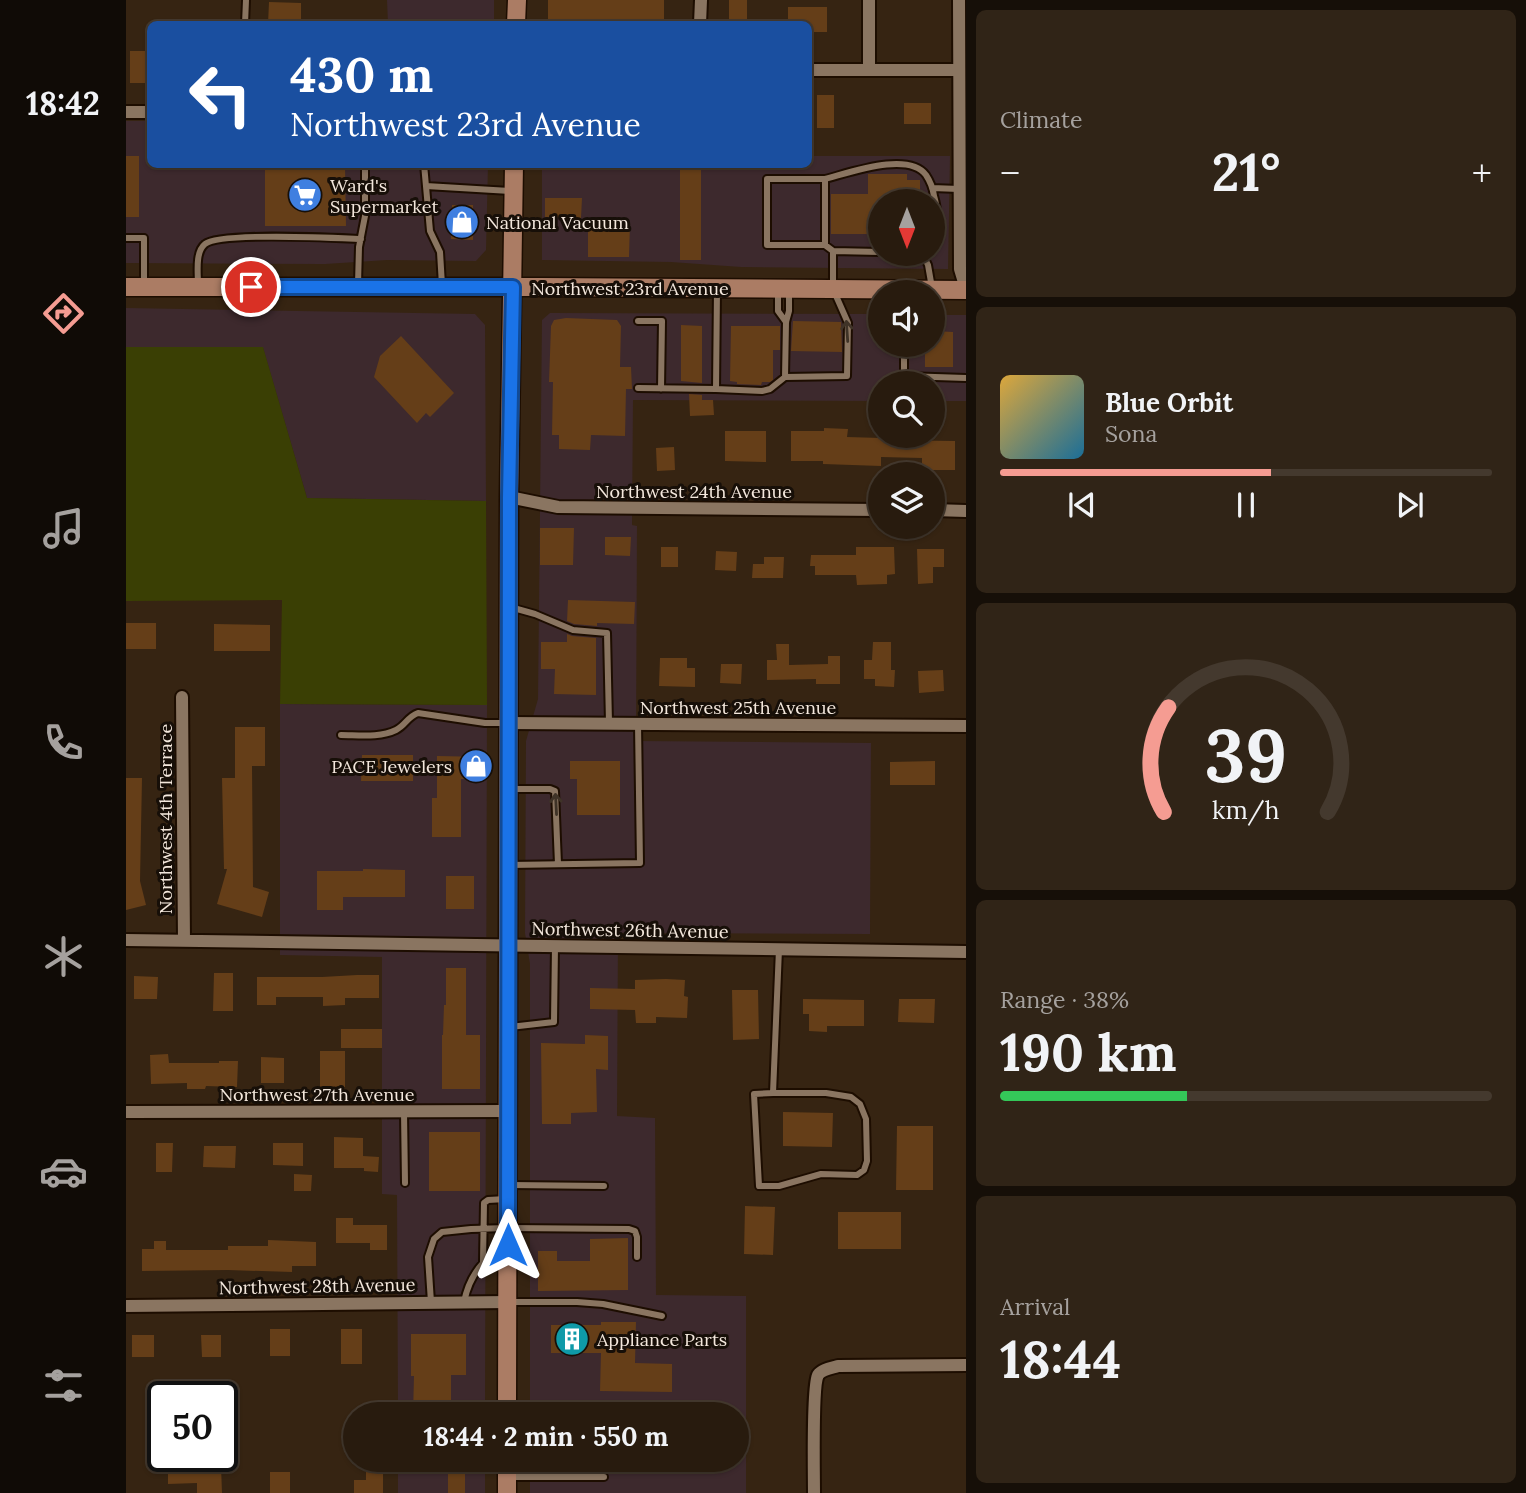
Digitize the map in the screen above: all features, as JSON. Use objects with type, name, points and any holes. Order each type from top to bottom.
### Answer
[{"type":"main road","points":[[516,21],[517,0]]},
{"type":"main road","points":[[508,1402],[509,497],[514,168]]},
{"type":"main road","name":"Northwest 23rd Avenue","points":[[135,287],[868,290]]},
{"type":"main road","name":"Northwest 23rd Avenue","points":[[945,290],[966,290]]},
{"type":"street","points":[[701,0],[701,21]]},
{"type":"street","points":[[869,0],[869,70]]},
{"type":"street","points":[[959,0],[960,269],[966,290]]},
{"type":"street","points":[[812,70],[958,70]]},
{"type":"street","points":[[126,112],[147,112]]},
{"type":"street","name":"Northwest 24th Avenue","points":[[509,497],[558,508],[868,510]]},
{"type":"street","points":[[945,510],[966,511]]},
{"type":"street","name":"Northwest 4th Terrace","points":[[182,697],[184,940]]},
{"type":"street","name":"Northwest 25th Avenue","points":[[509,723],[966,726]]},
{"type":"street","name":"Northwest 26th Avenue","points":[[126,940],[966,952]]},
{"type":"street","name":"Northwest 27th Avenue","points":[[126,1112],[508,1111]]},
{"type":"street","name":"Northwest 28th Avenue","points":[[126,1306],[508,1302]]},
{"type":"street","points":[[814,1493],[815,1400],[817,1377],[821,1372],[838,1366],[966,1365]]},
{"type":"lane","points":[[245,21],[246,0]]},
{"type":"lane","points":[[868,252],[833,251],[825,245],[767,245],[767,178],[825,179],[875,166],[908,165],[926,174],[932,188],[959,189]]},
{"type":"lane","points":[[358,287],[365,216],[365,168]]},
{"type":"lane","points":[[424,168],[430,231],[440,252],[442,287]]},
{"type":"lane","points":[[825,179],[825,245]]},
{"type":"lane","points":[[426,186],[514,191]]},
{"type":"lane","points":[[198,287],[201,249],[213,240],[268,237],[361,239]]},
{"type":"lane","points":[[126,238],[144,238],[135,287]]},
{"type":"lane","points":[[638,388],[762,391],[770,389],[785,377],[847,376],[848,323],[833,289],[833,251]]},
{"type":"lane","points":[[716,389],[717,288]]},
{"type":"lane","points":[[784,289],[789,311],[786,322],[785,377]]},
{"type":"lane","points":[[784,289],[778,311],[786,322]]},
{"type":"lane","points":[[638,321],[662,321],[661,389]]},
{"type":"lane","points":[[904,357],[904,376],[966,377]]},
{"type":"lane","points":[[509,607],[573,630],[607,634],[609,723]]},
{"type":"lane","points":[[341,735],[369,735],[398,729],[410,716],[418,713],[485,723],[509,723]]},
{"type":"lane","points":[[508,865],[640,863],[638,723]]},
{"type":"lane","points":[[509,789],[555,791],[558,864]]},
{"type":"lane","points":[[508,1027],[554,1022],[555,946]]},
{"type":"lane","points":[[773,1093],[779,949]]},
{"type":"lane","points":[[773,1093],[826,1093],[851,1097],[860,1104],[867,1130],[867,1161],[864,1170],[857,1175],[821,1174],[793,1184],[759,1186],[754,1094],[773,1093]]},
{"type":"lane","points":[[404,1112],[405,1183]]},
{"type":"lane","points":[[464,1302],[469,1284],[483,1263],[484,1203],[508,1192],[604,1186]]},
{"type":"lane","points":[[431,1302],[428,1258],[434,1239],[442,1232],[508,1228],[629,1229],[635,1231],[637,1237],[637,1258]]},
{"type":"lane","points":[[483,1263],[508,1261]]},
{"type":"lane","points":[[508,1302],[603,1304],[662,1316]]},
{"type":"lane","points":[[507,1476],[604,1477]]},
{"type":"shaded area","points":[[387,0],[494,0],[494,21],[388,21]]},
{"type":"shaded area","points":[[126,121],[147,121],[147,168],[488,168],[486,250],[476,261],[387,260],[325,264],[126,263]]},
{"type":"shaded area","points":[[812,156],[950,156],[948,269],[741,267],[671,262],[542,260],[542,168],[812,168]]},
{"type":"shaded area","points":[[126,308],[475,314],[485,325],[486,501],[307,498],[263,348],[126,347]]},
{"type":"shaded area","points":[[550,313],[868,314],[868,357],[945,357],[945,315],[966,315],[966,401],[945,401],[945,371],[868,371],[868,401],[633,400],[632,525],[637,526],[636,741],[871,743],[870,934],[618,933],[617,1116],[655,1118],[656,1295],[746,1296],[746,1402],[530,1402],[530,964],[525,933],[526,741],[538,699],[542,320]]},
{"type":"shaded area","points":[[280,704],[487,705],[485,1402],[398,1402],[397,1195],[382,1194],[382,957],[280,955]]},
{"type":"shaded area","points":[[398,1472],[485,1472],[485,1493],[398,1493]]},
{"type":"shaded area","points":[[530,1472],[746,1472],[746,1493],[530,1493]]},
{"type":"green space","points":[[126,347],[263,347],[307,498],[486,501],[487,705],[280,704],[282,600],[126,601]]},
{"type":"building","points":[[548,0],[664,0],[664,21],[548,21]]},
{"type":"building","points":[[729,0],[747,0],[747,21],[729,21]]},
{"type":"building","points":[[269,2],[301,3],[301,21],[268,21]]},
{"type":"building","points":[[788,7],[827,7],[827,32],[812,32],[812,21],[788,21]]},
{"type":"building","points":[[130,51],[147,51],[147,83],[130,83]]},
{"type":"building","points":[[817,95],[834,95],[834,128],[817,128]]},
{"type":"building","points":[[904,103],[931,103],[931,124],[904,124]]},
{"type":"building","points":[[126,156],[139,156],[139,217],[126,217]]},
{"type":"building","name":"Ward's Supermarket","points":[[265,168],[345,168],[346,226],[265,226]]},
{"type":"building","points":[[680,169],[701,169],[701,260],[680,260]]},
{"type":"building","points":[[868,174],[907,174],[907,180],[920,180],[920,189],[868,189]]},
{"type":"building","points":[[831,194],[868,194],[868,234],[831,234]]},
{"type":"building","points":[[545,198],[582,198],[581,218],[545,217]]},
{"type":"building","name":"National Vacuum","points":[[452,205],[473,205],[473,240],[451,239]]},
{"type":"building","points":[[588,223],[630,224],[629,257],[588,257]]},
{"type":"building","points":[[554,320],[617,320],[621,326],[620,367],[631,367],[632,389],[626,389],[625,436],[591,435],[590,450],[559,449],[559,435],[552,435],[553,382],[549,382],[551,326]]},
{"type":"building","points":[[793,321],[841,322],[842,352],[791,351]]},
{"type":"building","points":[[681,325],[702,326],[702,383],[681,381]]},
{"type":"building","points":[[731,326],[780,326],[780,350],[773,350],[773,380],[762,382],[761,385],[730,381]]},
{"type":"building","points":[[945,332],[953,332],[953,367],[925,367],[925,357],[945,357]]},
{"type":"building","points":[[401,336],[454,393],[430,417],[426,413],[417,423],[374,377],[380,356]]},
{"type":"building","points":[[689,394],[702,395],[702,400],[713,400],[714,415],[690,416]]},
{"type":"building","points":[[824,428],[848,429],[847,437],[868,438],[868,448],[945,448],[945,441],[955,441],[955,470],[945,470],[945,462],[922,462],[922,458],[881,457],[881,462],[868,462],[868,466],[791,461],[791,431],[824,431]]},
{"type":"building","points":[[725,431],[766,431],[766,462],[725,461]]},
{"type":"building","points":[[674,447],[675,470],[657,471],[656,448]]},
{"type":"building","points":[[540,528],[574,528],[573,565],[540,565]]},
{"type":"building","points":[[605,537],[631,537],[630,556],[605,555]]},
{"type":"building","points":[[661,547],[678,547],[678,567],[661,567]]},
{"type":"building","points":[[856,547],[894,547],[895,574],[887,575],[887,584],[857,585],[856,575],[815,575],[815,566],[810,566],[811,555],[856,555]]},
{"type":"building","points":[[917,549],[944,549],[944,567],[933,567],[933,583],[918,584]]},
{"type":"building","points":[[716,551],[737,552],[736,571],[715,570]]},
{"type":"building","points":[[764,557],[784,557],[783,578],[752,578],[753,564],[764,564]]},
{"type":"building","points":[[568,600],[635,602],[634,624],[574,624],[567,621]]},
{"type":"building","points":[[126,623],[156,623],[156,649],[126,649]]},
{"type":"building","points":[[214,624],[270,625],[270,651],[214,651]]},
{"type":"building","points":[[567,634],[596,638],[596,695],[554,694],[555,669],[541,669],[541,642],[567,642]]},
{"type":"building","points":[[873,642],[891,642],[891,670],[895,670],[894,687],[875,686],[875,679],[864,679],[864,660],[872,660]]},
{"type":"building","points":[[776,644],[789,644],[789,665],[828,664],[828,656],[840,656],[840,684],[816,684],[816,679],[767,680],[767,660],[777,660]]},
{"type":"building","points":[[660,658],[687,658],[687,668],[695,668],[695,687],[659,686]]},
{"type":"building","points":[[721,664],[742,664],[741,684],[720,683]]},
{"type":"building","points":[[943,670],[944,691],[919,693],[918,671]]},
{"type":"building","points":[[235,727],[265,727],[265,766],[252,766],[253,887],[269,892],[262,917],[217,904],[227,869],[224,869],[222,778],[235,778]]},
{"type":"building","points":[[362,755],[413,755],[413,781],[361,781]]},
{"type":"building","points":[[437,756],[487,757],[487,779],[461,779],[461,837],[432,837],[432,798],[437,798]]},
{"type":"building","points":[[570,761],[620,761],[620,815],[577,815],[577,779],[570,779]]},
{"type":"building","points":[[935,761],[935,785],[890,785],[890,762]]},
{"type":"building","points":[[126,778],[142,778],[140,881],[146,905],[126,910]]},
{"type":"building","points":[[405,870],[405,897],[343,897],[343,910],[317,910],[317,871]]},
{"type":"building","points":[[446,876],[474,876],[474,909],[446,909]]},
{"type":"building","points":[[446,968],[466,968],[466,1035],[480,1035],[480,1089],[442,1089]]},
{"type":"building","points":[[214,973],[233,973],[233,1011],[213,1011]]},
{"type":"building","points":[[379,975],[379,998],[345,998],[345,1005],[323,1006],[323,997],[276,997],[276,1005],[257,1005],[257,977]]},
{"type":"building","points":[[134,976],[158,977],[157,999],[134,999]]},
{"type":"building","points":[[635,980],[685,980],[684,996],[688,997],[687,1018],[656,1017],[656,1023],[636,1023],[635,1010],[590,1009],[590,988],[635,989]]},
{"type":"building","points":[[732,990],[758,990],[759,1039],[733,1040]]},
{"type":"building","points":[[803,999],[864,1000],[864,1026],[827,1026],[827,1032],[809,1031],[809,1014],[803,1014]]},
{"type":"building","points":[[899,999],[935,999],[934,1023],[898,1022]]},
{"type":"building","points":[[341,1029],[382,1029],[382,1048],[341,1048]]},
{"type":"building","points":[[585,1035],[608,1036],[608,1070],[596,1069],[597,1112],[571,1113],[571,1124],[542,1124],[541,1043],[585,1044]]},
{"type":"building","points":[[320,1051],[345,1051],[345,1087],[320,1087]]},
{"type":"building","points":[[168,1054],[169,1063],[238,1061],[237,1087],[206,1086],[205,1089],[187,1089],[187,1083],[151,1084],[150,1055]]},
{"type":"building","points":[[261,1057],[284,1058],[284,1083],[261,1083]]},
{"type":"building","points":[[783,1112],[833,1113],[832,1147],[783,1146]]},
{"type":"building","points":[[897,1126],[933,1126],[933,1190],[896,1190]]},
{"type":"building","points":[[429,1132],[480,1132],[480,1191],[429,1191]]},
{"type":"building","points":[[334,1137],[363,1138],[363,1156],[379,1157],[378,1172],[364,1171],[364,1168],[334,1168]]},
{"type":"building","points":[[156,1143],[173,1143],[172,1172],[156,1172]]},
{"type":"building","points":[[273,1143],[303,1143],[303,1166],[273,1165]]},
{"type":"building","points":[[204,1146],[236,1146],[235,1168],[203,1167]]},
{"type":"building","points":[[294,1174],[312,1175],[311,1191],[294,1191]]},
{"type":"building","points":[[745,1206],[775,1207],[773,1255],[744,1254]]},
{"type":"building","points":[[838,1212],[901,1212],[901,1249],[838,1249]]},
{"type":"building","points":[[336,1218],[353,1218],[353,1225],[387,1225],[387,1250],[370,1250],[370,1243],[336,1243]]},
{"type":"building","points":[[628,1238],[628,1290],[538,1291],[538,1251],[557,1251],[557,1261],[590,1261],[590,1239]]},
{"type":"building","points":[[268,1240],[316,1242],[316,1266],[292,1266],[292,1272],[142,1271],[142,1249],[154,1249],[154,1241],[166,1241],[166,1250],[228,1250],[228,1246],[268,1246]]},
{"type":"building","points":[[601,1322],[636,1322],[635,1363],[672,1364],[672,1392],[600,1391],[601,1353],[551,1353],[551,1325],[601,1325]]},
{"type":"building","points":[[270,1329],[290,1329],[290,1356],[270,1356]]},
{"type":"building","points":[[341,1329],[362,1329],[362,1364],[341,1364]]},
{"type":"building","points":[[411,1334],[466,1334],[466,1375],[451,1375],[451,1402],[413,1402],[414,1376],[411,1376]]},
{"type":"building","points":[[132,1335],[154,1335],[154,1357],[132,1357]]},
{"type":"building","points":[[201,1335],[221,1335],[221,1357],[202,1357]]},
{"type":"building","points":[[168,1472],[221,1472],[222,1493],[197,1493],[197,1483],[168,1484]]},
{"type":"building","points":[[270,1472],[290,1472],[290,1493],[270,1493]]},
{"type":"building","points":[[366,1472],[383,1472],[383,1493],[354,1493],[354,1480],[366,1480]]},
{"type":"building","points":[[448,1472],[465,1472],[465,1493],[448,1493]]},
{"type":"place","name":"Ward's Supermarket","points":[[305,195]]},
{"type":"place","name":"National Vacuum","points":[[462,222]]},
{"type":"place","name":"PACE Jewelers","points":[[476,766]]},
{"type":"place","name":"Appliance Parts","points":[[572,1339]]},
{"type":"route","points":[[251,287],[513,287],[509,497],[508,1245]]}]
